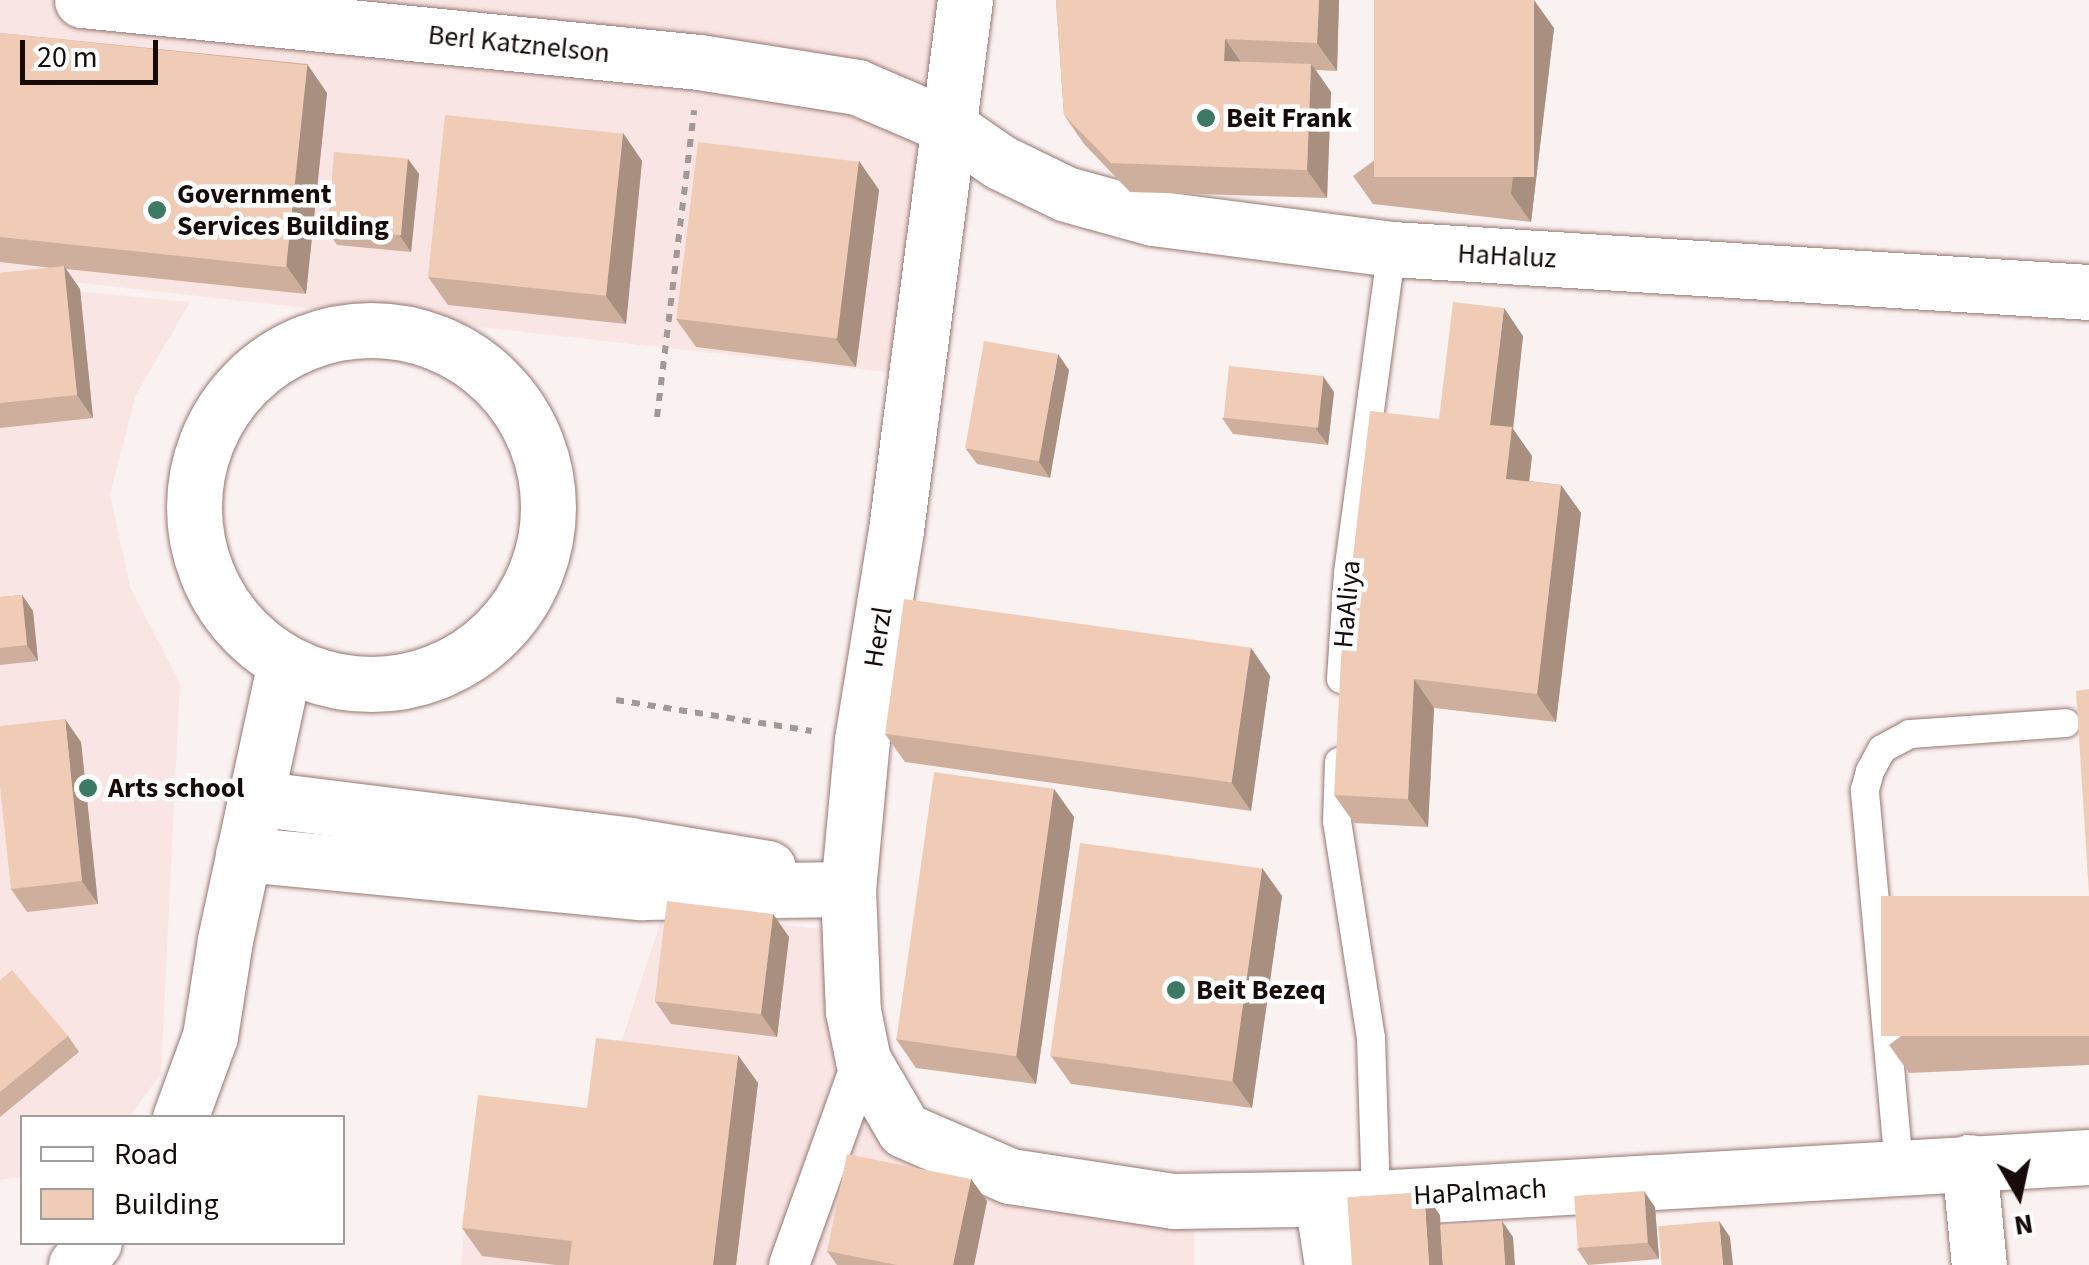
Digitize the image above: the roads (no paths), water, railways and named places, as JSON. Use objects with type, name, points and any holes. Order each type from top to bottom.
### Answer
[{"type":"street","name":"Berl Katznelson","points":[[82,0],[699,62],[857,87],[948,126]]},
{"type":"street","name":"Herzl","points":[[789,1265],[862,1060],[853,1011],[848,889],[862,739],[896,530],[965,0]]},
{"type":"street","name":"HaHaluz","points":[[948,126],[1000,162],[1066,194],[1153,218],[1392,249],[2089,292]]},
{"type":"street","points":[[355,329],[411,333],[464,354],[507,390],[539,444],[550,504],[541,565],[510,619],[463,659],[405,682],[344,683],[284,662],[240,628],[209,581],[194,527],[196,470],[216,418],[252,374],[300,344],[355,329]]},
{"type":"street","points":[[181,1115],[210,1036],[254,798],[284,662]]},
{"type":"street","points":[[254,798],[647,848],[756,865],[848,889]]},
{"type":"street","points":[[243,854],[641,892],[848,889]]},
{"type":"street","name":"HaPalmach","points":[[862,1060],[904,1130],[1010,1176],[1174,1201],[1376,1198],[2089,1157]]},
{"type":"street","points":[[1969,1162],[1979,1265]]},
{"type":"street","points":[[1322,1200],[1332,1265]]},
{"type":"street","points":[[76,1265],[92,1245]]},
{"type":"lane","name":"HaAliya","points":[[1340,703],[1348,573],[1392,249]]},
{"type":"lane","points":[[1899,1166],[1865,790],[1870,771],[1882,749],[1910,734],[2066,723]]},
{"type":"lane","points":[[1339,742],[1336,821],[1371,1038],[1376,1198]]},
{"type":"place","name":"Beit Frank","points":[[1206,118]]},
{"type":"place","name":"Government Services Building","points":[[157,210]]},
{"type":"place","name":"Arts school","points":[[88,788]]},
{"type":"place","name":"Beit Bezeq","points":[[1176,990]]}]
